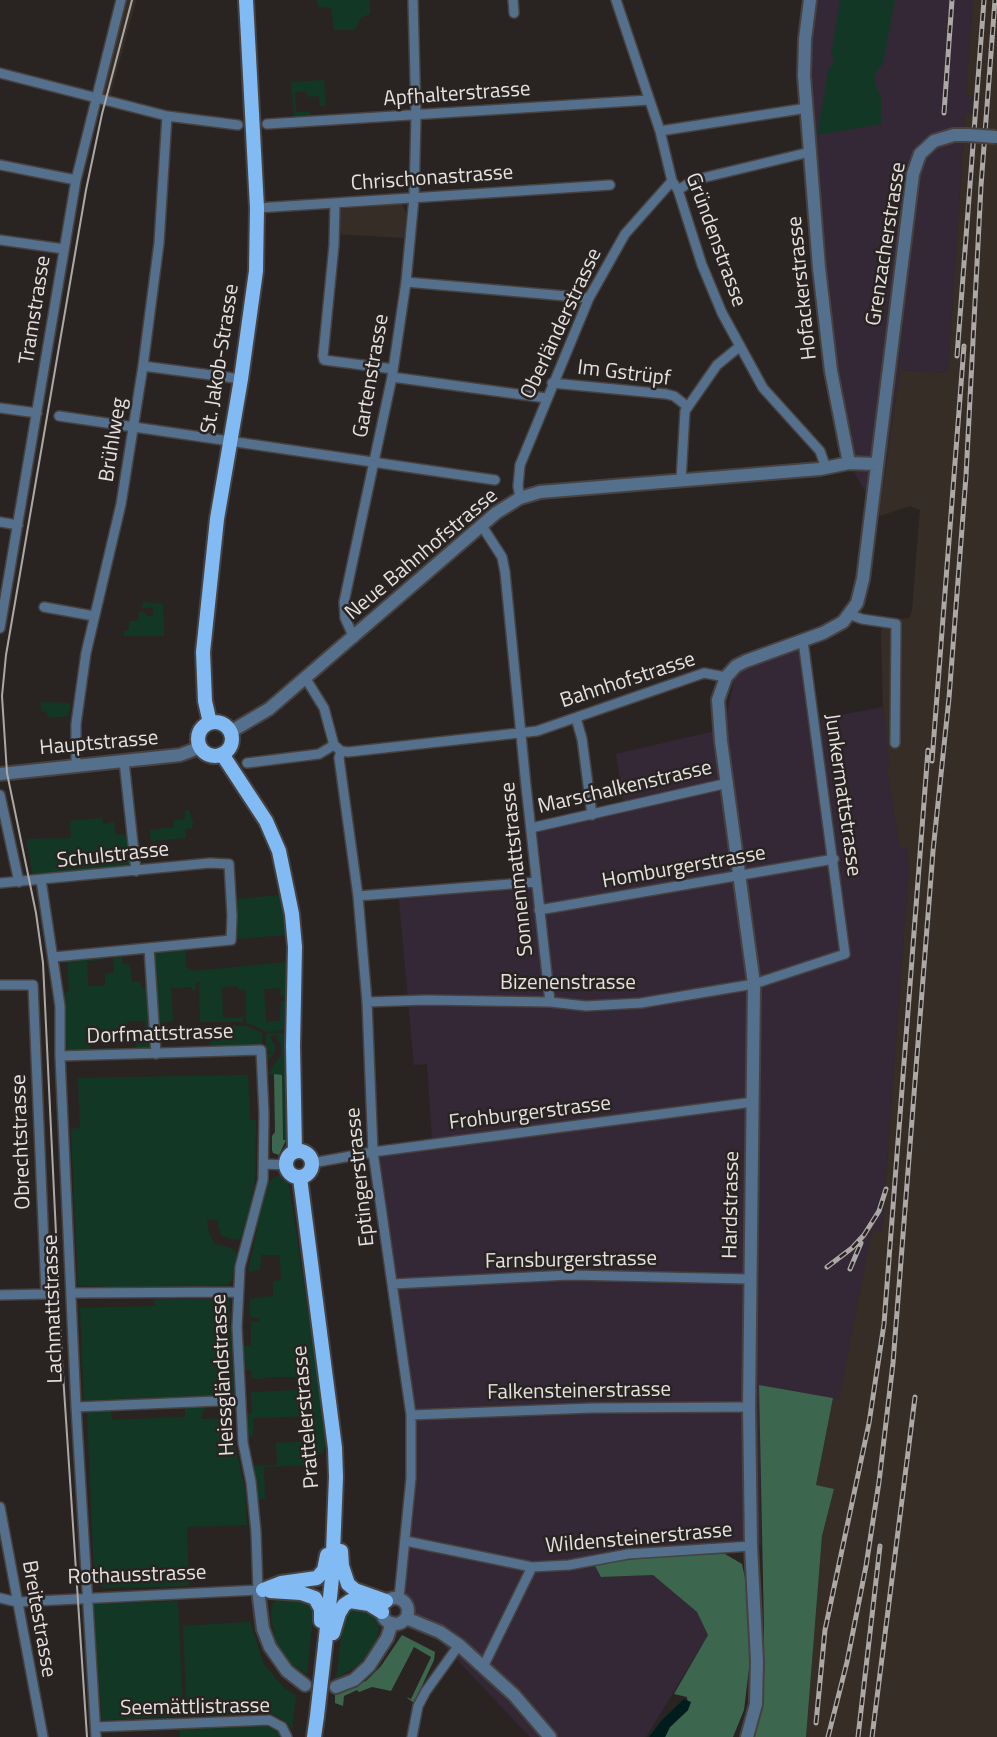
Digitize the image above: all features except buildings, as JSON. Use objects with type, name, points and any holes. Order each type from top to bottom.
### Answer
[{"type":"main road","name":"St. Jakob-Strasse","points":[[210,723],[205,701],[203,652],[217,519],[255,283],[257,208],[246,0]]},
{"type":"main road","points":[[210,723],[224,725],[230,732],[232,743],[222,754],[207,754],[201,747],[200,733],[210,723]]},
{"type":"main road","points":[[222,754],[266,821],[279,851],[292,914],[295,947],[295,1152]]},
{"type":"main road","points":[[295,1152],[306,1153],[312,1163],[310,1171],[300,1178],[292,1176],[286,1165],[288,1157],[295,1152]]},
{"type":"main road","name":"Prattelerstrasse","points":[[300,1178],[335,1448],[336,1477],[332,1578],[314,1737]]},
{"type":"main road","points":[[261,1590],[281,1583],[314,1580],[324,1570],[336,1477]]},
{"type":"main road","points":[[336,1477],[345,1577],[355,1590],[389,1604]]},
{"type":"main road","points":[[261,1590],[301,1593],[315,1598],[321,1609],[321,1629],[325,1646]]},
{"type":"main road","points":[[325,1646],[344,1605],[357,1601],[389,1604]]},
{"type":"street","name":"Tramstrasse","points":[[0,628],[1,609],[18,525],[76,180],[121,0]]},
{"type":"street","name":"Gartenstrasse","points":[[354,638],[345,618],[344,602],[392,373],[406,282],[414,198],[416,116],[413,0]]},
{"type":"street","points":[[513,0],[514,13]]},
{"type":"street","name":"Gründenstrasse","points":[[616,0],[660,131],[672,181],[678,190],[709,285],[751,369],[776,404],[820,451],[826,468]]},
{"type":"street","name":"Hofackerstrasse","points":[[810,0],[804,52],[810,152],[826,332],[849,463]]},
{"type":"street","points":[[0,74],[167,116],[238,125]]},
{"type":"street","name":"Apfhalterstrasse","points":[[267,124],[649,100]]},
{"type":"street","points":[[660,131],[807,108]]},
{"type":"street","name":"Brühlweg","points":[[76,765],[76,724],[86,653],[121,505],[143,366],[159,243],[167,116]]},
{"type":"street","name":"Grenzacherstrasse","points":[[877,464],[913,174],[920,154],[933,141],[954,135],[997,137]]},
{"type":"street","points":[[678,190],[694,180],[810,152]]},
{"type":"street","points":[[0,165],[76,180]]},
{"type":"street","name":"Oberländerstrasse","points":[[520,498],[520,465],[589,298],[625,234],[672,181]]},
{"type":"street","name":"Chrischonastrasse","points":[[257,208],[610,185]]},
{"type":"street","points":[[335,203],[324,360],[546,398]]},
{"type":"street","points":[[0,240],[64,249]]},
{"type":"street","points":[[406,282],[589,298]]},
{"type":"street","points":[[681,480],[683,417],[717,365],[739,347]]},
{"type":"street","points":[[143,366],[241,379]]},
{"type":"street","name":"Im Gstrüpf","points":[[552,383],[666,394],[674,396],[688,407]]},
{"type":"street","points":[[0,408],[37,414]]},
{"type":"street","points":[[59,416],[495,480]]},
{"type":"street","name":"Neue Bahnhofstrasse","points":[[230,732],[269,709],[506,505],[520,498],[540,492],[826,468],[849,463],[877,464]]},
{"type":"street","points":[[877,464],[863,579],[858,603],[851,615],[896,624],[895,743]]},
{"type":"street","points":[[0,522],[18,525]]},
{"type":"street","name":"Sonnenmattstrasse","points":[[482,526],[502,557],[505,572],[550,1002]]},
{"type":"street","points":[[44,607],[94,616]]},
{"type":"street","name":"Bahnhofstrasse","points":[[247,763],[320,754],[338,748],[348,752],[537,731],[704,673],[726,677],[736,666],[746,661],[824,634],[851,615]]},
{"type":"street","name":"Junkermattstrasse","points":[[803,641],[845,954]]},
{"type":"street","name":"Hardstrasse","points":[[726,677],[719,700],[718,715],[754,984],[748,1407],[757,1672],[756,1704],[747,1737]]},
{"type":"street","points":[[306,679],[324,708],[338,748]]},
{"type":"street","points":[[576,718],[582,739],[592,815]]},
{"type":"street","name":"Hauptstrasse","points":[[0,774],[180,755],[201,747]]},
{"type":"street","name":"Eptingerstrasse","points":[[338,748],[358,896],[368,1002],[373,1152],[411,1415],[407,1541],[389,1604]]},
{"type":"street","points":[[124,761],[136,871]]},
{"type":"street","name":"Marschalkenstrasse","points":[[531,828],[728,783]]},
{"type":"street","points":[[0,795],[19,881]]},
{"type":"street","name":"Homburgerstrasse","points":[[539,911],[834,859]]},
{"type":"street","name":"Schulstrasse","points":[[0,883],[210,863],[229,864],[231,940],[149,948]]},
{"type":"street","name":"Lachmattstrasse","points":[[41,880],[60,1006],[76,1407],[96,1732]]},
{"type":"street","points":[[358,896],[536,883]]},
{"type":"street","points":[[54,957],[149,948],[156,1054]]},
{"type":"street","name":"Bizenenstrasse","points":[[368,1002],[550,1002],[586,1006],[641,1003],[754,984],[845,954]]},
{"type":"street","name":"Obrechtstrasse","points":[[0,985],[33,985],[46,1294],[0,1295]]},
{"type":"street","name":"Dorfmattstrasse","points":[[60,1055],[261,1050]]},
{"type":"street","name":"Heissgländstrasse","points":[[261,1050],[265,1164],[261,1193],[250,1224],[238,1292],[243,1443],[257,1532],[263,1629],[270,1647],[287,1671],[305,1685]]},
{"type":"street","name":"Frohburgerstrasse","points":[[312,1163],[373,1152],[754,1102]]},
{"type":"street","points":[[265,1164],[286,1165]]},
{"type":"street","name":"Farnsburgerstrasse","points":[[393,1284],[569,1275],[750,1279]]},
{"type":"street","points":[[72,1293],[238,1292]]},
{"type":"street","points":[[76,1407],[241,1400]]},
{"type":"street","name":"Falkensteinerstrasse","points":[[411,1415],[592,1408],[748,1407]]},
{"type":"street","name":"Breitestrasse","points":[[0,1507],[43,1737]]},
{"type":"street","name":"Wildensteinerstrasse","points":[[407,1541],[532,1567],[569,1565],[628,1553],[751,1546]]},
{"type":"street","points":[[483,1667],[532,1567]]},
{"type":"street","name":"Rothausstrasse","points":[[0,1598],[17,1602],[261,1590]]},
{"type":"street","points":[[389,1604],[408,1606],[407,1618],[400,1623],[385,1619],[389,1604]]},
{"type":"street","points":[[407,1618],[440,1632],[459,1645],[514,1695],[550,1737]]},
{"type":"street","points":[[336,1687],[354,1680],[369,1666],[387,1638],[392,1623]]},
{"type":"street","points":[[412,1737],[418,1706],[426,1690],[459,1645]]},
{"type":"street","name":"Seemättlistrasse","points":[[96,1732],[270,1720],[282,1727],[287,1737]]},
{"type":"shaded area","points":[[124,0],[136,0],[109,100],[101,98],[99,92]]},
{"type":"shaded area","points":[[810,0],[973,0],[966,95],[973,96],[971,114],[965,115],[948,373],[900,370],[879,516],[849,463],[845,450],[809,124]]},
{"type":"shaded area","points":[[973,0],[997,0],[997,1737],[806,1737],[822,1536],[834,1490],[816,1485],[833,1398],[839,1399],[872,1230],[882,1231],[909,866],[907,847],[900,848],[887,768],[890,767],[883,707],[881,632],[883,617],[909,618],[912,611],[920,510],[910,506],[879,516],[900,370],[948,373],[965,115],[971,114],[973,96],[966,95]]},
{"type":"shaded area","points":[[402,204],[406,213],[404,238],[336,234],[340,209]]},
{"type":"shaded area","points":[[808,643],[820,719],[883,707],[891,767],[887,768],[900,847],[907,847],[909,866],[882,1231],[872,1231],[839,1399],[759,1385],[761,1545],[594,1564],[601,1577],[653,1575],[697,1612],[708,1635],[646,1737],[530,1737],[399,1598],[411,1415],[373,1152],[432,1138],[427,1064],[414,1065],[399,899],[544,883],[537,831],[625,811],[616,754],[724,729],[735,675]]},
{"type":"green space","points":[[317,0],[370,0],[370,14],[361,17],[355,30],[334,30],[331,8],[318,7]]},
{"type":"green space","points":[[840,0],[895,0],[883,63],[874,76],[881,95],[881,124],[817,135],[829,67],[832,67],[834,56],[831,55]]},
{"type":"green space","points":[[324,80],[326,106],[320,106],[319,96],[308,97],[306,91],[295,92],[296,112],[310,112],[310,117],[294,118],[291,82]]},
{"type":"green space","points":[[143,602],[163,604],[164,636],[124,636],[130,621],[138,621],[139,612],[148,617],[154,615],[152,607],[142,608]]},
{"type":"green space","points":[[41,702],[70,703],[69,716],[48,718],[47,711],[41,712]]},
{"type":"green space","points":[[185,810],[189,810],[193,823],[192,828],[185,829],[186,838],[151,841],[150,830],[174,827],[174,820],[183,820],[186,816]]},
{"type":"green space","points":[[102,818],[103,824],[114,822],[116,835],[125,834],[129,837],[129,867],[33,876],[26,839],[71,838],[70,821]]},
{"type":"green space","points":[[281,895],[286,935],[236,939],[235,899]]},
{"type":"green space","points":[[185,948],[186,967],[194,971],[287,962],[286,997],[281,997],[280,988],[264,989],[266,1022],[280,1021],[281,1001],[285,1001],[284,1030],[267,1032],[246,1022],[246,990],[238,989],[237,986],[222,987],[223,1018],[243,1017],[243,1022],[200,1022],[199,982],[196,983],[196,989],[192,990],[192,987],[171,988],[173,1021],[159,1023],[153,955],[158,950]]},
{"type":"green space","points":[[113,953],[121,953],[123,964],[129,964],[132,982],[140,981],[141,988],[147,987],[150,1050],[136,1051],[136,1043],[146,1042],[145,1021],[127,1021],[127,1033],[90,1034],[90,1049],[117,1048],[117,1051],[67,1053],[64,993],[69,992],[67,957],[102,956],[104,960],[87,961],[88,986],[105,986],[105,974],[114,973]]},
{"type":"green space","points":[[209,1026],[246,1026],[262,1033],[262,1048],[210,1051]]},
{"type":"green space","points":[[284,1033],[286,1140],[283,1140],[282,1075],[268,1074],[281,1055],[276,1034],[270,1037],[275,1046],[274,1053],[268,1060],[266,1054],[272,1052],[266,1051],[266,1034]]},
{"type":"green space","points":[[274,1074],[282,1075],[283,1140],[286,1140],[279,1155],[272,1150],[272,1136],[275,1132]]},
{"type":"green space","points":[[248,1075],[250,1120],[256,1120],[255,1181],[243,1238],[234,1240],[221,1235],[217,1219],[207,1220],[209,1233],[215,1244],[238,1253],[231,1282],[227,1285],[160,1287],[78,1285],[71,1129],[80,1128],[78,1078]]},
{"type":"green space","points":[[279,1175],[289,1185],[327,1440],[323,1453],[315,1454],[315,1465],[264,1467],[265,1499],[258,1499],[251,1466],[277,1465],[276,1443],[312,1441],[309,1416],[253,1418],[253,1436],[248,1437],[245,1413],[252,1413],[251,1392],[302,1390],[302,1377],[251,1378],[251,1370],[244,1370],[244,1346],[251,1345],[251,1322],[260,1321],[259,1318],[250,1317],[250,1299],[273,1296],[273,1281],[281,1280],[280,1255],[261,1255],[260,1270],[248,1271],[267,1183]]},
{"type":"green space","points":[[154,1299],[229,1299],[234,1395],[84,1400],[80,1308],[155,1306]]},
{"type":"green space","points":[[759,1385],[833,1398],[816,1485],[834,1489],[822,1536],[806,1737],[754,1737],[763,1708]]},
{"type":"green space","points":[[185,1407],[205,1407],[201,1419],[234,1418],[234,1442],[245,1489],[247,1525],[187,1527],[189,1586],[103,1588],[94,1575],[87,1411],[111,1410],[112,1420],[185,1417]]},
{"type":"green space","points":[[725,1554],[742,1564],[746,1583],[750,1660],[744,1710],[733,1737],[665,1737],[670,1727],[688,1710],[687,1697],[674,1694],[708,1635],[697,1612],[653,1575],[601,1577],[594,1564],[669,1555]]},
{"type":"green space","points":[[304,1599],[314,1608],[307,1674],[290,1664],[277,1644],[271,1618],[272,1605],[277,1600]]},
{"type":"green space","points":[[178,1601],[183,1716],[102,1720],[93,1604]]},
{"type":"green space","points":[[357,1609],[370,1611],[377,1617],[379,1628],[376,1641],[359,1665],[336,1678],[344,1615]]},
{"type":"green space","points":[[250,1622],[264,1665],[285,1689],[296,1695],[292,1730],[283,1719],[270,1713],[187,1716],[183,1626]]},
{"type":"green space","points":[[402,1635],[435,1652],[434,1660],[414,1703],[406,1697],[411,1699],[431,1657],[414,1647],[391,1691],[372,1687],[359,1692],[357,1690],[344,1696],[343,1706],[335,1703],[335,1694],[366,1681],[381,1666]]},
{"type":"green space","points":[[265,1725],[278,1731],[281,1737],[180,1737],[180,1728]]},
{"type":"water","points":[[684,1699],[691,1702],[688,1710],[670,1727],[665,1737],[649,1737],[661,1721]]},
{"type":"tram line","points":[[87,1737],[62,1359],[43,963],[36,913],[7,773],[2,696],[6,655],[86,190],[102,114],[132,0]]},
{"type":"railway","points":[[944,113],[952,0]]},
{"type":"railway","points":[[957,356],[984,0]]},
{"type":"railway","points":[[828,1737],[847,1662],[866,1566],[893,1363],[933,851],[949,698],[966,476],[981,186],[995,0]]},
{"type":"railway","points":[[932,761],[964,346]]},
{"type":"railway","points":[[816,1723],[825,1630],[869,1423],[884,1324],[928,750]]},
{"type":"railway","points":[[827,1267],[864,1235],[879,1211],[886,1189]]},
{"type":"railway","points":[[850,1269],[861,1243]]},
{"type":"railway","points":[[872,1737],[915,1397]]},
{"type":"railway","points":[[858,1737],[880,1546]]}]
